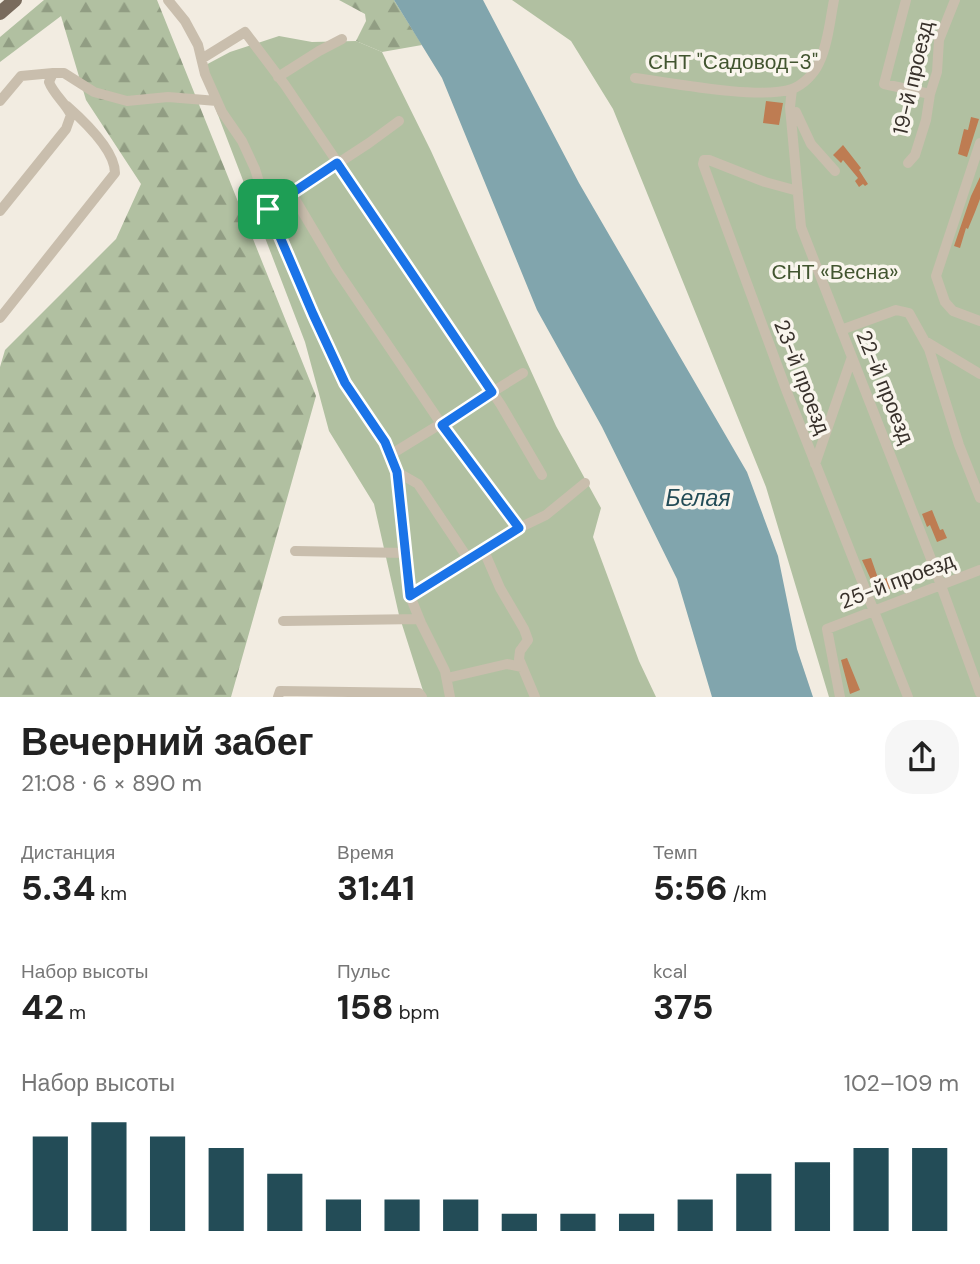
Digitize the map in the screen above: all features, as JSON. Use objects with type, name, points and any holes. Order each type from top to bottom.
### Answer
[{"type":"main road","points":[[0,13],[15,0]]},
{"type":"street","points":[[168,0],[185,20],[217,101],[242,141],[255,169],[268,209],[345,383],[385,442],[397,472],[410,596],[447,678],[450,697]]},
{"type":"street","points":[[635,78],[772,93],[792,89],[804,83],[818,65],[834,0]]},
{"type":"street","points":[[906,0],[884,84],[930,94]]},
{"type":"street","name":"19-й проезд","points":[[908,163],[915,155],[926,120],[937,72],[939,40],[955,0]]},
{"type":"street","points":[[202,58],[245,32],[492,392],[542,475]]},
{"type":"street","points":[[278,77],[342,39]]},
{"type":"street","points":[[0,101],[20,76],[64,73],[94,92],[127,101],[168,97],[217,101]]},
{"type":"street","points":[[0,318],[115,173],[115,164],[104,146],[85,122],[54,93],[49,82],[53,74]]},
{"type":"street","points":[[792,89],[799,121],[807,138],[835,171]]},
{"type":"street","name":"22-й проезд","points":[[792,89],[790,107],[801,227],[942,586],[980,693]]},
{"type":"street","points":[[0,211],[66,129],[71,115],[66,105]]},
{"type":"street","points":[[268,209],[399,121]]},
{"type":"street","points":[[980,143],[936,276],[945,303],[953,311],[980,321]]},
{"type":"street","name":"23-й проезд","points":[[798,191],[765,182],[709,160],[705,160],[703,164],[816,464],[908,697]]},
{"type":"street","points":[[292,194],[337,270],[442,425],[519,528]]},
{"type":"street","points":[[841,330],[896,310],[909,313],[929,349],[976,478],[980,498]]},
{"type":"street","points":[[923,340],[980,374]]},
{"type":"street","points":[[816,464],[852,357]]},
{"type":"street","points":[[390,455],[523,373]]},
{"type":"street","points":[[397,472],[418,484],[470,560]]},
{"type":"street","points":[[410,596],[519,528],[545,515],[585,483]]},
{"type":"street","points":[[295,551],[406,553]]},
{"type":"street","points":[[484,551],[528,640],[520,651],[519,659],[535,697]]},
{"type":"street","name":"25-й проезд","points":[[839,697],[827,629],[980,570]]},
{"type":"street","points":[[283,621],[419,619]]},
{"type":"street","points":[[447,678],[507,664],[522,667]]},
{"type":"street","points":[[278,697],[280,691],[353,695],[419,693],[422,697]]},
{"type":"green space","points":[[44,0],[157,0],[316,396],[231,697],[0,697],[0,367],[5,350],[116,239],[141,184],[86,100],[61,16],[0,62],[0,37]]},
{"type":"green space","points":[[339,0],[394,0],[422,45],[382,52],[356,41],[366,21],[365,14]]},
{"type":"green space","name":"СНТ «Весна»","points":[[512,0],[980,0],[980,697],[829,697],[766,487],[613,109],[571,41]]},
{"type":"green space","points":[[279,36],[312,42],[356,41],[382,52],[431,151],[556,426],[601,508],[593,537],[639,661],[656,697],[425,697],[399,615],[374,504],[329,431],[305,342],[200,68],[230,52]]},
{"type":"water","name":"Белая","points":[[394,0],[483,0],[579,183],[747,472],[778,556],[797,649],[813,697],[712,697],[677,579],[602,427],[537,310],[442,78]]},
{"type":"building","points":[[766,101],[783,103],[779,125],[763,123]]},
{"type":"building","points":[[971,117],[979,119],[967,157],[958,154],[964,129],[968,130]]},
{"type":"building","points":[[843,145],[861,168],[859,170],[868,184],[865,186],[863,184],[859,187],[855,181],[858,178],[843,160],[841,163],[833,155]]},
{"type":"building","points":[[980,177],[980,199],[960,248],[954,246]]},
{"type":"building","points":[[932,510],[940,530],[943,529],[947,538],[937,542],[922,514]]},
{"type":"building","points":[[871,558],[879,581],[887,578],[891,588],[878,595],[862,560]]},
{"type":"building","points":[[847,658],[860,690],[850,694],[841,660]]},
{"type":"route","points":[[337,163],[492,392],[442,425],[519,528],[410,596],[397,472],[385,442],[345,383],[268,209],[337,163]]},
{"type":"park label","name":"СНТ \"Садовод-3\"","points":[[733,62]]}]
